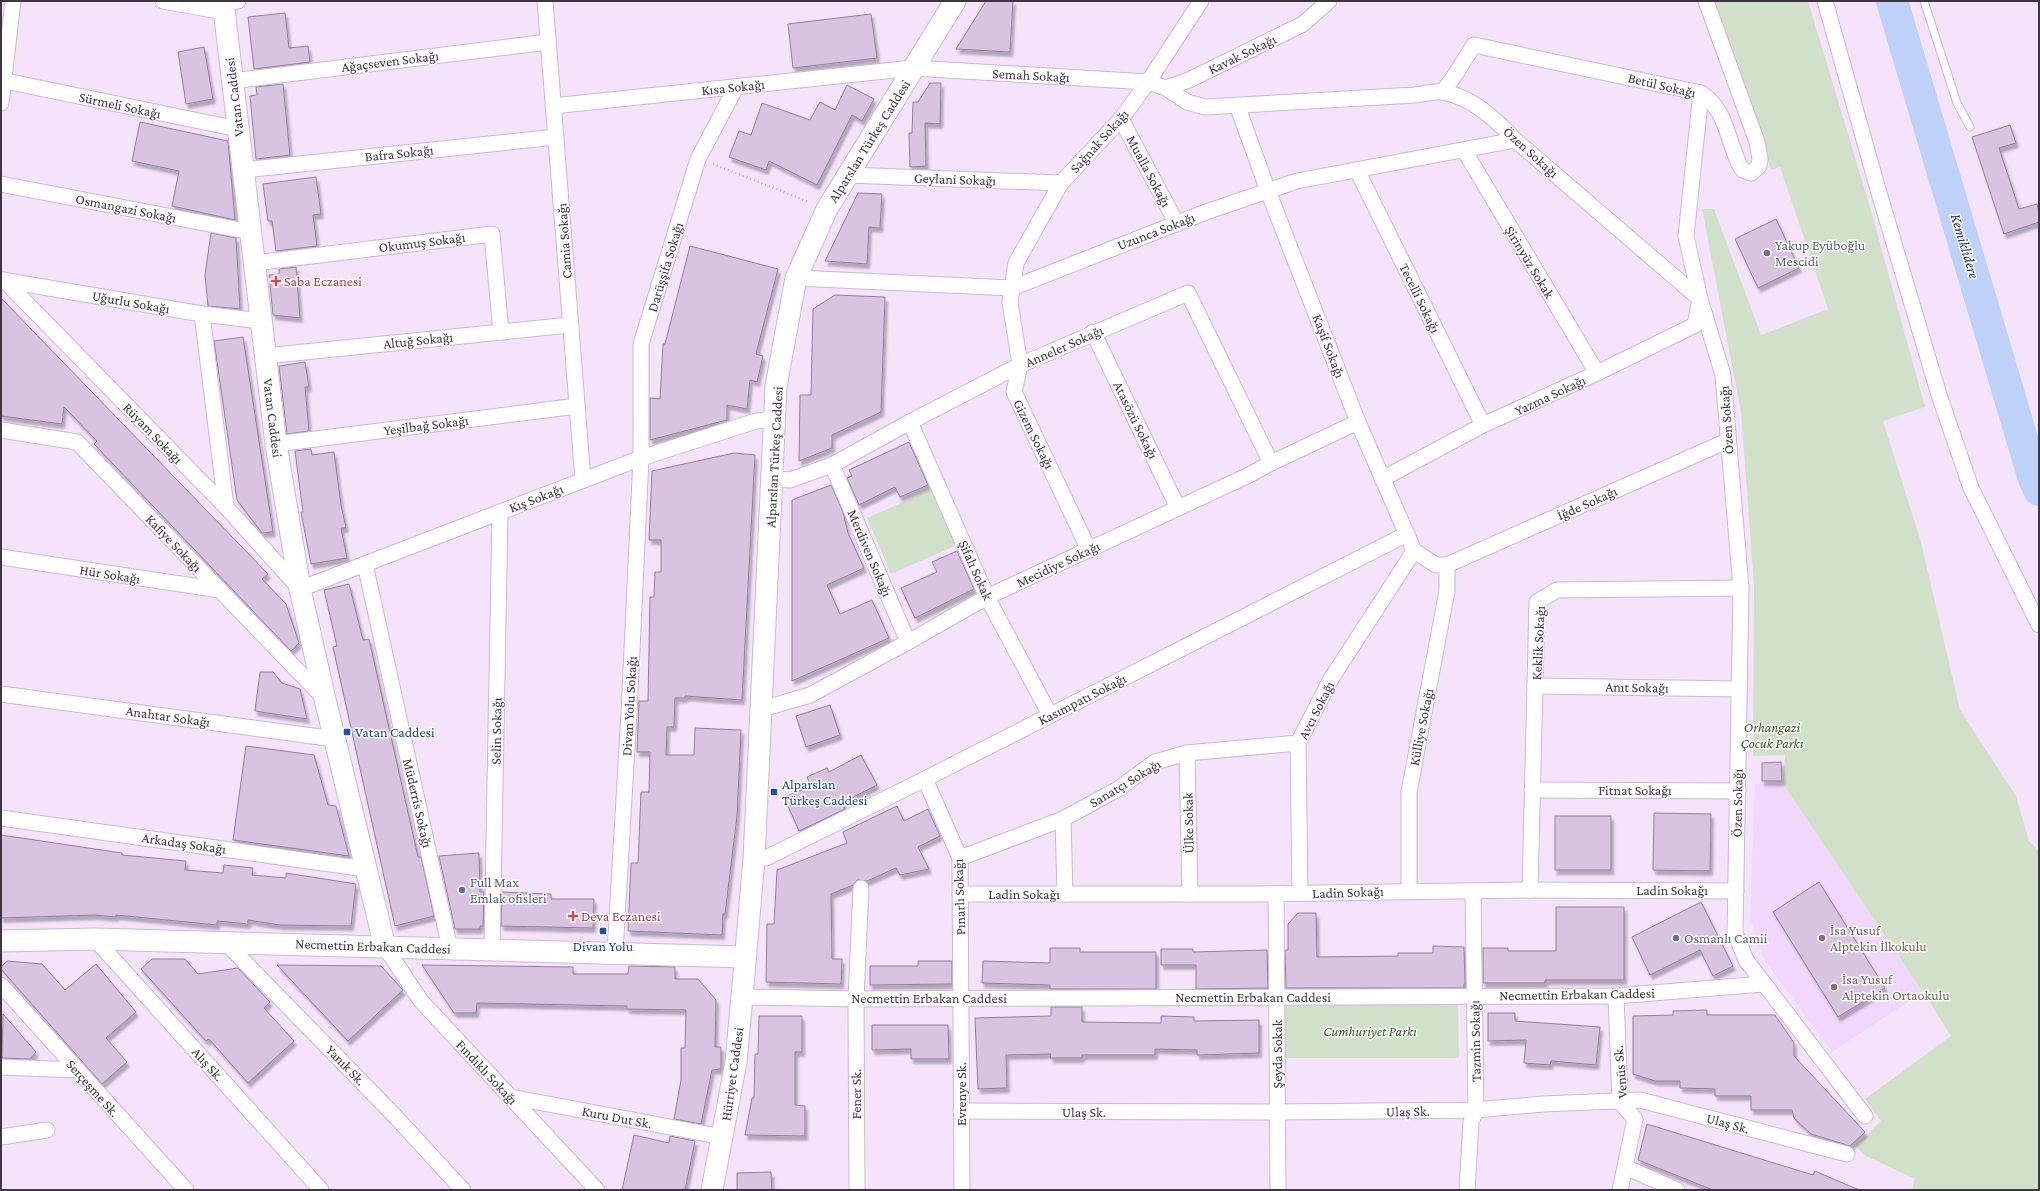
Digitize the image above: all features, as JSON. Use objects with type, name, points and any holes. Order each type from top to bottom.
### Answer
[{"type":"street","points":[[1,103],[13,1]]},
{"type":"street","points":[[163,1],[227,4]]},
{"type":"street","name":"Camia Sokağı","points":[[545,1],[583,480]]},
{"type":"street","name":"Alparslan Türkeş Caddesi","points":[[745,957],[754,858],[776,418],[776,386],[796,278],[827,209],[955,1]]},
{"type":"street","name":"Sağnak Sokağı","points":[[1012,288],[1016,263],[1061,183],[1121,119],[1148,82],[1201,1]]},
{"type":"street","name":"Kavak Sokağı","points":[[1166,88],[1189,80],[1303,24],[1329,1]]},
{"type":"street","name":"Betül Sokağı","points":[[1442,92],[1453,80],[1461,64],[1474,45],[1701,93],[1712,100],[1720,114],[1740,166],[1743,170],[1751,173],[1759,166],[1760,159],[1757,142],[1706,1]]},
{"type":"street","points":[[1825,1],[1877,186],[1939,395],[1972,488],[2039,625]]},
{"type":"street","name":"Vatan Caddesi","points":[[227,4],[232,81],[276,444],[300,589],[325,700],[385,947]]},
{"type":"street","name":"Ağaçseven Sokağı","points":[[232,81],[548,42]]},
{"type":"street","name":"Semah Sokağı","points":[[913,68],[1148,82]]},
{"type":"street","name":"Kısa Sokağı","points":[[553,106],[913,68]]},
{"type":"street","name":"Sürmeli Sokağı","points":[[3,81],[238,129]]},
{"type":"street","points":[[1148,82],[1166,88]]},
{"type":"street","name":"Darüşşifa Sokağı","points":[[641,458],[641,344],[698,158],[736,87]]},
{"type":"street","name":"Özen Sokağı","points":[[1166,88],[1187,102],[1205,107],[1442,92],[1472,103],[1499,123],[1515,140],[1700,299],[1723,375],[1727,441],[1741,588],[1735,933],[1746,960],[1763,984],[1865,1116]]},
{"type":"street","points":[[1700,299],[1686,236],[1701,93]]},
{"type":"street","name":"Kaşif Sokağı","points":[[1237,105],[1268,191],[1358,422],[1414,551]]},
{"type":"street","name":"Mualla Sokağı","points":[[1121,119],[1177,224]]},
{"type":"street","name":"Bafra Sokağı","points":[[243,170],[556,137]]},
{"type":"street","name":"Uzunca Sokağı","points":[[796,278],[1012,288],[1177,224],[1297,181],[1515,140]]},
{"type":"street","name":"Şirinyüz Sokak","points":[[1464,150],[1597,373]]},
{"type":"street","name":"Tecelli Sokağı","points":[[1357,170],[1483,425]]},
{"type":"street","name":"Geylani Sokağı","points":[[848,175],[1061,183]]},
{"type":"street","name":"Osmangazi Sokağı","points":[[1,184],[251,232]]},
{"type":"street","name":"Okumuş Sokağı","points":[[254,263],[492,234],[501,332]]},
{"type":"street","name":"Uğurlu Sokağı","points":[[2,280],[202,314],[261,321]]},
{"type":"street","name":"Rüyam Sokağı","points":[[2,280],[226,506],[300,589]]},
{"type":"street","name":"Gizem Sokağı","points":[[1012,288],[1010,302],[1020,365],[1014,392],[1089,550]]},
{"type":"street","name":"Anneler Sokağı","points":[[772,479],[790,480],[832,464],[1020,365],[1188,293],[1271,462]]},
{"type":"street","name":"Yazma Sokağı","points":[[1382,479],[1483,425],[1597,373],[1695,325],[1700,299]]},
{"type":"street","points":[[202,314],[226,506]]},
{"type":"street","name":"Altuğ Sokağı","points":[[266,356],[570,325]]},
{"type":"street","name":"Atasözü Sokağı","points":[[1094,332],[1178,508]]},
{"type":"street","name":"Yeşilbağ Sokağı","points":[[276,444],[577,406]]},
{"type":"street","name":"Kış Sokağı","points":[[300,589],[641,458],[756,421],[776,418]]},
{"type":"street","name":"Şifalı Sokak","points":[[910,422],[987,597],[1050,715]]},
{"type":"street","name":"Mecidiye Sokağı","points":[[762,709],[810,695],[987,597],[1249,475],[1271,462],[1358,422]]},
{"type":"street","name":"Kafiye Sokağı","points":[[1,430],[76,442],[325,700]]},
{"type":"street","name":"İğde Sokağı","points":[[1447,565],[1727,441]]},
{"type":"street","name":"Divan Yolu Sokağı","points":[[615,953],[629,721],[641,458]]},
{"type":"street","name":"Merdiven Sokağı","points":[[832,464],[908,642]]},
{"type":"street","name":"Selin Sokağı","points":[[492,950],[500,512]]},
{"type":"street","name":"Kasımpatı Sokağı","points":[[754,858],[766,858],[925,779],[1407,534]]},
{"type":"street","points":[[1414,551],[1436,565],[1447,565]]},
{"type":"street","name":"Avcı Sokağı","points":[[1300,893],[1298,743],[1331,679],[1414,551]]},
{"type":"street","name":"Hür Sokağı","points":[[1,557],[220,590]]},
{"type":"street","name":"Müderris Sokağı","points":[[365,564],[450,949]]},
{"type":"street","name":"Külliye Sokağı","points":[[1409,890],[1409,792],[1447,591],[1447,565]]},
{"type":"street","name":"Keklik Sokağı","points":[[1530,890],[1537,602],[1557,590],[1741,588]]},
{"type":"street","name":"Anıt Sokağı","points":[[1535,686],[1739,689]]},
{"type":"street","name":"Anahtar Sokağı","points":[[1,694],[335,739]]},
{"type":"street","name":"Sanatçı Sokağı","points":[[960,858],[1063,819],[1118,789],[1155,762],[1187,753],[1298,743]]},
{"type":"street","name":"Ülke Sokak","points":[[1187,753],[1190,894]]},
{"type":"street","name":"Pınarlı Sokağı","points":[[925,779],[960,858],[961,998]]},
{"type":"street","name":"Fitnat Sokağı","points":[[1532,790],[1738,791]]},
{"type":"street","name":"Arkadaş Sokağı","points":[[1,818],[366,869]]},
{"type":"street","points":[[1063,819],[1065,894]]},
{"type":"street","name":"Fener Sk.","points":[[857,1190],[856,999],[861,888]]},
{"type":"street","name":"Ladin Sokağı","points":[[960,894],[1276,894],[1409,890],[1736,891]]},
{"type":"street","name":"Tazmin Sokağı","points":[[1467,1190],[1471,1122],[1476,1110],[1473,891]]},
{"type":"street","name":"Şeyda Sokak","points":[[1276,894],[1278,1190]]},
{"type":"street","name":"Necmettin Erbakan Caddesi","points":[[1,941],[95,939],[745,957]]},
{"type":"street","name":"Alış Sk.","points":[[95,939],[321,1190]]},
{"type":"street","name":"Yanık Sk.","points":[[226,942],[400,1121],[463,1190]]},
{"type":"street","name":"Fındıklı Sokağı","points":[[385,947],[421,1001],[598,1190]]},
{"type":"street","name":"Hürriyet Caddesi","points":[[712,1190],[736,1062],[745,957]]},
{"type":"street","name":"Necmettin Erbakan Caddesi","points":[[742,997],[856,999],[1616,996],[1763,984]]},
{"type":"street","name":"Serçeşme Sk.","points":[[1,985],[186,1190]]},
{"type":"street","name":"Venüs Sk.","points":[[1616,996],[1620,1102],[1635,1119],[1620,1190]]},
{"type":"street","name":"Evrenye Sk.","points":[[961,998],[962,1190]]},
{"type":"street","points":[[1,1067],[78,1070]]},
{"type":"street","name":"Kuru Dut Sk.","points":[[511,1097],[723,1137]]},
{"type":"street","name":"Ulaş Sk.","points":[[961,1111],[1277,1112],[1476,1110],[1543,1104],[1640,1100],[1847,1154]]},
{"type":"street","points":[[1,1137],[47,1130]]},
{"type":"street","points":[[1625,1168],[1677,1190]]},
{"type":"lane","points":[[1924,1],[1957,103],[1970,128]]},
{"type":"path","points":[[698,158],[827,209]]},
{"type":"shaded area","name":"İsa Yusuf Alptekin İlkokulu","points":[[1755,784],[1783,784],[1923,992],[1832,1052],[1763,958],[1750,917]]},
{"type":"green space","name":"Orhangazi Çocuk Parkı","points":[[1712,1],[1808,1],[1870,207],[1925,407],[1883,421],[1921,542],[1960,710],[2016,796],[2029,841],[2039,851],[2039,1190],[1912,1190],[1915,1179],[1866,1156],[1855,1146],[1881,1121],[1865,1099],[1951,1036],[1783,784],[1785,755],[1753,756],[1754,584],[1741,412],[1702,209],[1714,209],[1761,335],[1828,309],[1780,167],[1771,170]]},
{"type":"green space","points":[[933,489],[957,545],[891,574],[867,518]]},
{"type":"green space","name":"Cumhuriyet Parkı","points":[[1458,1004],[1459,1058],[1282,1058],[1282,1005]]},
{"type":"building","points":[[986,1],[1013,1],[1010,52],[956,49]]},
{"type":"building","points":[[285,13],[289,48],[308,46],[310,62],[254,69],[248,17]]},
{"type":"building","points":[[871,14],[877,58],[793,68],[788,24]]},
{"type":"building","points":[[204,47],[213,99],[186,104],[178,52]]},
{"type":"building","points":[[930,83],[941,83],[940,124],[925,123],[926,166],[910,167],[909,133],[912,133],[913,102],[918,102]]},
{"type":"building","points":[[283,84],[290,155],[256,159],[250,96],[257,95],[256,87]]},
{"type":"building","points":[[847,85],[874,99],[862,121],[852,115],[817,185],[769,161],[766,170],[729,157],[739,131],[751,135],[762,103],[810,120],[820,102],[835,110]]},
{"type":"building","points":[[140,122],[228,141],[235,220],[172,206],[179,171],[132,161]]},
{"type":"building","points":[[2010,125],[2016,143],[1999,148],[2019,209],[2037,204],[2039,211],[2039,222],[2004,234],[1972,137]]},
{"type":"building","points":[[316,177],[321,214],[313,215],[317,246],[276,251],[272,221],[268,221],[263,184]]},
{"type":"building","points":[[858,193],[882,194],[880,228],[869,227],[867,264],[825,261]]},
{"type":"building","name":"Yakup Eyüboğlu Mescidi","points":[[1776,219],[1799,268],[1758,288],[1735,239]]},
{"type":"building","points":[[211,233],[236,238],[240,309],[208,306],[205,275]]},
{"type":"building","points":[[690,246],[778,269],[756,354],[763,356],[757,382],[750,380],[747,409],[727,405],[727,420],[650,440],[650,398],[660,399],[663,344],[665,344]]},
{"type":"building","points":[[296,267],[300,318],[273,315],[269,275],[279,274],[279,269]]},
{"type":"building","points":[[835,295],[885,297],[881,412],[832,435],[832,448],[799,461],[800,395],[811,395],[813,309]]},
{"type":"building","points":[[1,298],[268,574],[262,579],[286,604],[299,643],[291,651],[94,444],[97,441],[64,407],[62,424],[1,416]]},
{"type":"building","points":[[243,337],[273,532],[262,533],[237,500],[214,341]]},
{"type":"building","points":[[305,362],[309,387],[305,387],[309,431],[287,434],[279,366]]},
{"type":"building","points":[[909,442],[928,485],[900,497],[895,487],[859,505],[847,478],[852,476],[849,470]]},
{"type":"building","points":[[311,449],[312,455],[334,452],[341,505],[346,528],[341,528],[347,558],[311,564],[301,512],[303,512],[295,451]]},
{"type":"building","points":[[734,453],[755,455],[742,700],[685,696],[685,698],[675,698],[674,727],[667,727],[666,755],[694,755],[695,728],[741,730],[737,816],[725,914],[723,914],[722,935],[628,931],[631,863],[638,863],[641,792],[649,792],[650,752],[637,752],[639,701],[648,701],[650,597],[654,597],[655,572],[661,572],[661,540],[649,540],[652,471]]},
{"type":"building","points":[[831,485],[843,512],[848,533],[864,568],[827,585],[840,614],[872,600],[889,638],[792,681],[792,500]]},
{"type":"building","points":[[957,551],[974,589],[915,618],[901,588],[937,572],[932,562]]},
{"type":"building","points":[[349,584],[363,640],[369,639],[418,857],[421,857],[434,916],[395,926],[333,647],[337,646],[324,590]]},
{"type":"building","points":[[260,672],[273,672],[282,683],[300,689],[307,719],[255,711]]},
{"type":"building","points":[[830,705],[840,735],[806,747],[796,716]]},
{"type":"building","points":[[246,746],[314,755],[328,805],[336,806],[349,856],[233,840]]},
{"type":"building","points":[[861,755],[877,785],[842,803],[845,809],[799,831],[784,797],[811,786],[807,777],[827,768],[829,772]]},
{"type":"building","points":[[1781,762],[1782,781],[1762,781],[1762,763]]},
{"type":"building","points":[[897,806],[904,821],[928,809],[940,836],[918,847],[929,869],[900,875],[896,868],[867,881],[857,880],[853,885],[831,894],[832,959],[842,959],[841,984],[766,982],[767,924],[774,924],[777,870],[847,843],[843,832]]},
{"type":"building","points":[[1654,813],[1711,814],[1710,871],[1653,870]]},
{"type":"building","points":[[1555,816],[1611,816],[1611,870],[1555,870]]},
{"type":"building","points":[[1,835],[122,853],[122,855],[186,861],[185,870],[223,873],[224,865],[253,868],[252,875],[286,878],[286,873],[356,884],[351,926],[280,925],[248,920],[248,924],[217,921],[217,925],[116,915],[116,917],[95,915],[1,918]]},
{"type":"building","name":"Full Max Emlak ofisleri","points":[[479,853],[480,892],[484,892],[483,926],[480,926],[480,929],[455,929],[439,856]]},
{"type":"building","points":[[1819,882],[1885,988],[1838,1017],[1773,912]]},
{"type":"building","points":[[502,892],[551,894],[551,899],[594,899],[593,928],[501,926]]},
{"type":"building","name":"Osmanlı Camii","points":[[1701,902],[1733,966],[1713,976],[1700,950],[1650,975],[1632,937]]},
{"type":"building","points":[[1556,907],[1624,907],[1624,980],[1545,980],[1545,983],[1483,983],[1483,948],[1508,948],[1508,951],[1556,951]]},
{"type":"building","points":[[1298,913],[1316,913],[1317,957],[1398,956],[1398,953],[1433,953],[1433,946],[1464,947],[1464,988],[1286,988],[1285,950],[1288,950],[1288,924]]},
{"type":"building","points":[[1050,948],[1080,948],[1080,952],[1156,952],[1156,989],[1050,989],[1050,985],[982,983],[983,961],[1050,963]]},
{"type":"building","points":[[1161,949],[1193,949],[1193,952],[1267,950],[1268,988],[1196,989],[1196,965],[1161,965]]},
{"type":"building","points":[[152,959],[185,959],[198,974],[238,968],[270,1002],[264,1008],[294,1041],[248,1083],[209,1039],[206,1041],[141,969]]},
{"type":"building","points":[[7,961],[42,964],[65,990],[96,964],[136,1012],[106,1038],[127,1062],[102,1084],[1,969]]},
{"type":"building","points":[[918,961],[952,961],[952,984],[870,985],[870,966],[918,966]]},
{"type":"building","points":[[277,965],[381,966],[403,990],[348,1041]]},
{"type":"building","points":[[422,965],[573,967],[573,974],[628,974],[629,966],[675,967],[675,979],[698,979],[716,1000],[715,1047],[721,1047],[721,1069],[712,1070],[701,1124],[674,1119],[681,1080],[681,1048],[685,1048],[686,1010],[627,1009],[627,1006],[477,1003],[476,1013],[454,1013]]},
{"type":"building","points":[[1051,1007],[1082,1007],[1082,1022],[1161,1023],[1161,1016],[1194,1017],[1194,1021],[1259,1020],[1259,1053],[1197,1055],[1197,1050],[1155,1049],[1155,1055],[1082,1055],[1082,1058],[1050,1058],[1051,1054],[1006,1055],[1007,1088],[978,1089],[975,1018],[1051,1016]]},
{"type":"building","points":[[1707,1010],[1707,1015],[1775,1015],[1794,1043],[1794,1056],[1865,1132],[1850,1146],[1811,1134],[1794,1118],[1792,1110],[1751,1110],[1751,1096],[1715,1096],[1715,1089],[1680,1088],[1680,1081],[1655,1081],[1633,1074],[1633,1016],[1673,1015],[1673,1011]]},
{"type":"building","points":[[1488,1013],[1515,1013],[1515,1021],[1600,1027],[1596,1065],[1551,1061],[1550,1065],[1524,1063],[1526,1040],[1488,1041]]},
{"type":"building","points":[[3,1014],[36,1052],[30,1059],[2,1058]]},
{"type":"building","points":[[759,1016],[802,1016],[802,1052],[795,1052],[795,1105],[805,1106],[805,1136],[745,1135],[752,1098],[754,1098],[755,1054],[758,1054]]},
{"type":"building","points":[[872,1025],[948,1025],[949,1059],[911,1059],[911,1049],[872,1050]]},
{"type":"building","points":[[1647,1124],[1813,1175],[1815,1171],[1859,1190],[1713,1190],[1638,1160]]},
{"type":"building","points":[[634,1135],[669,1143],[670,1136],[695,1141],[685,1190],[622,1190]]},
{"type":"building","points":[[771,1172],[772,1190],[737,1190],[737,1173]]},
{"type":"waterway","name":"Kemiklidere","points":[[1892,1],[2034,479],[2039,490]]},
{"type":"place","name":"Yakup Eyüboğlu Mescidi","points":[[1767,253]]},
{"type":"place","name":"Saba Eczanesi","points":[[276,281]]},
{"type":"place","name":"Vatan Caddesi","points":[[347,732]]},
{"type":"place","name":"Alparslan Türkeş Caddesi","points":[[774,792]]},
{"type":"place","name":"Full Max Emlak ofisleri","points":[[462,890]]},
{"type":"place","name":"Deva Eczanesi","points":[[573,916]]},
{"type":"place","name":"Divan Yolu","points":[[603,931]]},
{"type":"place","name":"Osmanlı Camii","points":[[1676,938]]},
{"type":"place","name":"İsa Yusuf Alptekin İlkokulu","points":[[1822,938]]},
{"type":"place","name":"İsa Yusuf Alptekin Ortaokulu","points":[[1834,987]]}]
